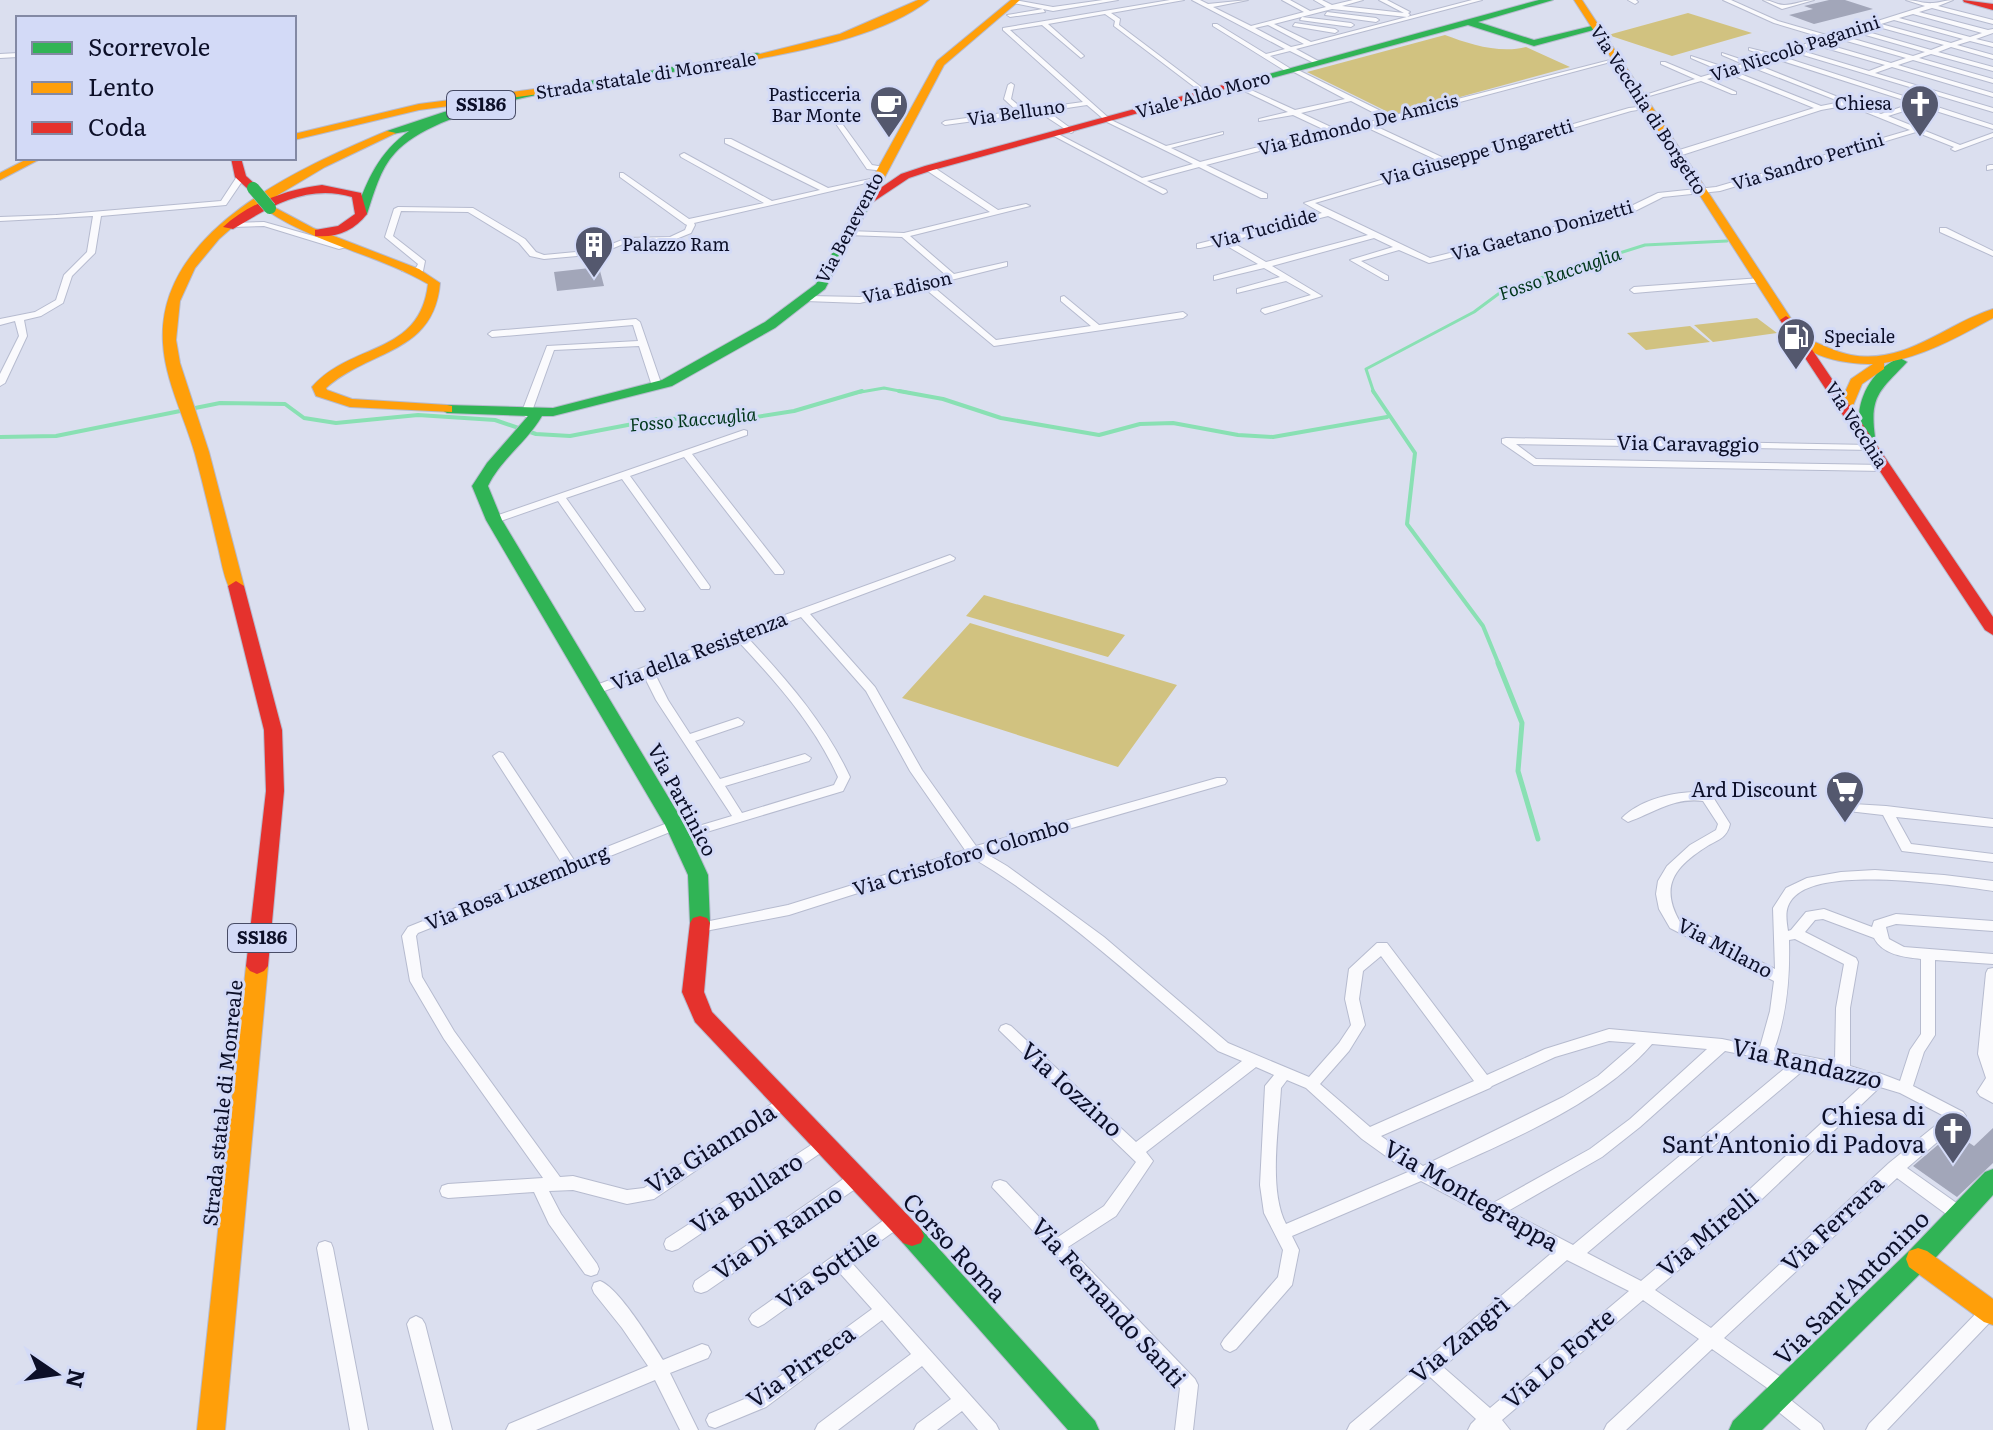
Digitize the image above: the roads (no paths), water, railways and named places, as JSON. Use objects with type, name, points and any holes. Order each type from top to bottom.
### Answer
[{"type":"main road","name":"Strada statale di Monreale","points":[[211,1430],[275,791],[273,730],[202,452],[169,341],[171,312],[178,286],[193,262],[255,202],[311,168],[369,141],[443,115],[550,90],[809,47],[882,24],[925,0]]},
{"type":"main road","name":"Viale Aldo Moro","points":[[863,204],[890,169],[929,168],[1549,0]]},
{"type":"main road","name":"Via Vecchia di Borgetto","points":[[1578,0],[1720,219]]},
{"type":"main road","points":[[1967,0],[1993,7]]},
{"type":"main road","name":"Via Benevento","points":[[529,422],[657,386],[703,366],[809,299],[821,286],[863,204],[890,169],[940,63],[1014,6]]},
{"type":"main road","points":[[1468,22],[1534,43],[1596,28]]},
{"type":"main road","points":[[296,137],[460,100],[550,90]]},
{"type":"main road","points":[[360,223],[375,166],[385,150],[443,115],[437,108],[398,112]]},
{"type":"main road","points":[[0,177],[33,160]]},
{"type":"main road","points":[[237,160],[247,183],[291,225],[376,252],[419,271],[434,283],[435,291],[414,333],[391,351],[332,373],[319,387],[321,393],[350,403],[529,422]]},
{"type":"main road","points":[[225,229],[276,198],[311,189],[352,192],[359,199],[359,239],[376,252]]},
{"type":"main road","name":"Via Vecchia","points":[[1720,219],[1870,448],[1985,607],[1993,630]]},
{"type":"main road","points":[[321,235],[360,223]]},
{"type":"main road","points":[[1845,408],[1856,382],[1993,313]]},
{"type":"main road","points":[[1799,338],[1828,356],[1882,367]]},
{"type":"main road","points":[[1811,357],[1882,367]]},
{"type":"main road","points":[[1870,448],[1863,419],[1864,401],[1882,367]]},
{"type":"main road","name":"Via Partinico","points":[[529,422],[488,466],[480,486],[494,520],[677,830],[698,875],[700,927],[693,992],[703,1016],[784,1103]]},
{"type":"main road","name":"Corso Roma","points":[[784,1103],[855,1180],[897,1220],[1085,1430]]},
{"type":"main road","name":"Via Sant'Antonino","points":[[1743,1430],[1918,1259],[1993,1179]]},
{"type":"main road","points":[[1918,1259],[1992,1311]]},
{"type":"street","points":[[1014,6],[1053,9],[1076,3],[1115,0]]},
{"type":"street","points":[[1181,0],[1005,29],[1109,121],[1264,196]]},
{"type":"street","points":[[1195,0],[1318,63]]},
{"type":"street","points":[[1208,6],[1245,0]]},
{"type":"street","points":[[1285,0],[1311,13],[1401,21]]},
{"type":"street","points":[[1317,0],[1331,7],[1415,16]]},
{"type":"street","points":[[1382,0],[1415,16]]},
{"type":"street","points":[[1392,5],[1410,0]]},
{"type":"street","points":[[1441,0],[1457,6]]},
{"type":"street","points":[[1264,56],[1479,0]]},
{"type":"street","points":[[1730,1],[1748,0],[1770,9]]},
{"type":"street","points":[[1766,0],[1782,7],[1811,0]]},
{"type":"street","points":[[1909,0],[1993,22]]},
{"type":"street","name":"Via Niccolò Paganini","points":[[1644,103],[1701,79],[1950,0]]},
{"type":"street","points":[[1250,28],[1354,1]]},
{"type":"street","points":[[1730,1],[1776,22],[1993,81]]},
{"type":"street","points":[[1014,6],[1053,9]]},
{"type":"street","points":[[1105,12],[1118,20],[1116,25],[1207,94]]},
{"type":"street","points":[[1913,12],[1992,32]]},
{"type":"street","points":[[1289,18],[1374,27]]},
{"type":"street","points":[[1893,18],[1993,45]]},
{"type":"street","points":[[1042,22],[1081,56]]},
{"type":"street","points":[[1268,23],[1310,44]]},
{"type":"street","points":[[1875,24],[1993,57]]},
{"type":"street","points":[[1215,25],[1292,71],[1391,119]]},
{"type":"street","points":[[1295,25],[1356,32]]},
{"type":"street","points":[[1855,30],[1993,69]]},
{"type":"street","points":[[1816,90],[1992,32]]},
{"type":"street","points":[[1816,43],[1993,95]]},
{"type":"street","points":[[1751,49],[1993,127]]},
{"type":"street","points":[[1793,50],[1993,110]]},
{"type":"street","points":[[1724,54],[1960,147]]},
{"type":"street","points":[[1693,57],[1820,108]]},
{"type":"street","name":"Via Edmondo De Amicis","points":[[1141,180],[1332,130],[1344,131],[1575,70],[1618,62]]},
{"type":"street","points":[[1663,63],[1734,93]]},
{"type":"street","points":[[1881,116],[1993,81]]},
{"type":"street","points":[[1011,85],[1007,99],[1022,112]]},
{"type":"street","points":[[1238,86],[1332,130]]},
{"type":"street","points":[[1261,120],[1352,99]]},
{"type":"street","name":"Via Belluno","points":[[945,123],[1087,103]]},
{"type":"street","name":"Via Giuseppe Ungaretti","points":[[1329,213],[1308,203],[1644,103]]},
{"type":"street","points":[[1676,154],[1820,108],[1848,103]]},
{"type":"street","points":[[1040,109],[1064,133],[1163,192]]},
{"type":"street","points":[[833,115],[870,167],[890,169]]},
{"type":"street","points":[[1367,125],[1447,162]]},
{"type":"street","name":"Via Sandro Pertini","points":[[1700,190],[1717,189],[1916,130]]},
{"type":"street","points":[[1165,148],[1221,133]]},
{"type":"street","points":[[1949,151],[1993,135]]},
{"type":"street","points":[[728,141],[827,191]]},
{"type":"street","points":[[684,155],[770,203]]},
{"type":"street","points":[[929,168],[997,213]]},
{"type":"street","points":[[688,222],[827,191],[890,169]]},
{"type":"street","points":[[225,229],[264,224],[419,271],[421,259],[389,237],[398,209],[470,210],[522,241],[533,254],[544,257],[599,252],[633,240],[671,239],[688,231],[691,225],[688,222],[623,175]]},
{"type":"street","points":[[0,219],[97,215],[169,204],[223,203],[247,183]]},
{"type":"street","name":"Via Gaetano Donizetti","points":[[1401,247],[1429,261],[1628,211],[1661,195],[1700,190]]},
{"type":"street","points":[[848,233],[904,235],[1026,206]]},
{"type":"street","points":[[1329,213],[1401,247]]},
{"type":"street","name":"Via Tucidide","points":[[1200,246],[1329,213]]},
{"type":"street","points":[[0,322],[38,314],[60,301],[68,275],[91,253],[97,215]]},
{"type":"street","points":[[1943,230],[1993,254]]},
{"type":"street","points":[[904,235],[953,277]]},
{"type":"street","points":[[1217,278],[1375,235]]},
{"type":"street","points":[[1223,240],[1284,279],[1318,296],[1265,311]]},
{"type":"street","points":[[1385,278],[1354,260],[1401,247]]},
{"type":"street","name":"Via Edison","points":[[809,299],[860,300],[1004,264]]},
{"type":"street","points":[[1240,291],[1284,279]]},
{"type":"street","points":[[1634,290],[1761,280]]},
{"type":"street","points":[[926,285],[994,343],[1183,315]]},
{"type":"street","points":[[1064,299],[1096,326]]},
{"type":"street","points":[[0,383],[23,336],[19,318]]},
{"type":"street","points":[[492,334],[636,322],[657,386]]},
{"type":"street","points":[[529,422],[550,348],[642,343]]},
{"type":"street","points":[[494,520],[744,433]]},
{"type":"street","name":"Via Caravaggio","points":[[1870,448],[1505,441],[1534,462],[1884,468]]},
{"type":"street","points":[[686,453],[779,572]]},
{"type":"street","points":[[624,475],[705,587]]},
{"type":"street","points":[[560,497],[639,609]]},
{"type":"street","name":"Via della Resistenza","points":[[595,690],[950,558]]},
{"type":"street","name":"Via della Resistenza","points":[[802,612],[871,690],[916,771],[947,820],[973,852]]},
{"type":"street","name":"Via Rosa Luxemburg","points":[[547,1184],[449,1035],[415,977],[409,936],[413,930],[571,866],[677,830],[740,819],[839,788],[844,777],[815,719],[739,635]]},
{"type":"street","points":[[647,670],[740,819]]},
{"type":"street","points":[[688,739],[738,722]]},
{"type":"street","points":[[499,756],[571,866]]},
{"type":"street","points":[[719,784],[805,758]]},
{"type":"street","name":"Via Cristoforo Colombo","points":[[700,927],[789,910],[973,852],[1221,781]]},
{"type":"street","name":"Via Milano","points":[[1628,818],[1657,801],[1696,795],[1707,797],[1724,824],[1722,832],[1674,864],[1666,877],[1662,901],[1666,914],[1675,925],[1781,978]]},
{"type":"street","points":[[1853,808],[1993,823]]},
{"type":"street","points":[[1886,810],[1907,848],[1993,858]]},
{"type":"street","name":"Via Montegrappa","points":[[973,852],[1002,869],[1099,941],[1223,1047],[1311,1084],[1368,1135],[1424,1175],[1641,1289],[1713,1339],[1780,1394],[1815,1430]]},
{"type":"street","name":"Via Milano","points":[[1765,1053],[1778,1020],[1781,978],[1789,936],[1779,912],[1784,897],[1797,885],[1818,877],[1846,874],[1993,886]]},
{"type":"street","points":[[1842,1069],[1843,1008],[1851,962],[1789,936],[1811,915],[1818,913],[1880,935]]},
{"type":"street","points":[[1993,926],[1896,919],[1879,924],[1883,942],[1902,952],[1993,959]]},
{"type":"street","points":[[1311,1084],[1358,1025],[1352,999],[1356,969],[1382,947],[1485,1084]]},
{"type":"street","points":[[1905,1089],[1917,1050],[1928,1035],[1928,954]]},
{"type":"street","points":[[1993,973],[1985,1054],[1993,1078],[1985,1092],[1993,1097]]},
{"type":"street","name":"Via Iozzino","points":[[1006,1030],[1137,1150]]},
{"type":"street","name":"Via Randazzo","points":[[1368,1135],[1598,1036],[1722,1045],[1842,1069],[1905,1089],[1958,1116]]},
{"type":"street","points":[[1283,1232],[1424,1175],[1567,1103],[1632,1060],[1649,1038]]},
{"type":"street","points":[[1492,1212],[1596,1153],[1635,1123],[1722,1045]]},
{"type":"street","points":[[1057,1246],[1110,1211],[1145,1161],[1137,1150],[1254,1060]]},
{"type":"street","name":"Via Zangrì","points":[[1356,1430],[1429,1365],[1804,1061]]},
{"type":"street","points":[[1230,1344],[1286,1280],[1291,1250],[1272,1213],[1268,1176],[1273,1086],[1285,1072]]},
{"type":"street","name":"Via Mirelli","points":[[1641,1289],[1756,1194],[1879,1079]]},
{"type":"street","name":"Via Giannola","points":[[448,1191],[573,1183],[627,1197],[648,1194],[784,1103]]},
{"type":"street","name":"Via Ferrara","points":[[1613,1430],[1713,1339],[1833,1221],[1958,1116]]},
{"type":"street","name":"Via Bullaro","points":[[672,1244],[822,1144]]},
{"type":"street","points":[[1895,1168],[1959,1214]]},
{"type":"street","name":"Via Di Ranno","points":[[701,1286],[855,1180]]},
{"type":"street","points":[[547,1184],[555,1219],[591,1269]]},
{"type":"street","name":"Via Fernando Santi","points":[[1000,1187],[1189,1385],[1184,1430]]},
{"type":"street","name":"Via Sottile","points":[[758,1319],[897,1220]]},
{"type":"street","points":[[325,1248],[359,1430]]},
{"type":"street","points":[[840,1261],[990,1430]]},
{"type":"street","points":[[600,1288],[637,1331],[661,1368],[689,1430]]},
{"type":"street","name":"Via Lo Forte","points":[[1489,1426],[1641,1289]]},
{"type":"street","name":"Via Pirreca","points":[[715,1420],[760,1401],[883,1310]]},
{"type":"street","points":[[1875,1430],[1992,1311]]},
{"type":"street","points":[[416,1324],[443,1430]]},
{"type":"street","points":[[515,1430],[702,1352]]},
{"type":"street","points":[[824,1430],[923,1355]]},
{"type":"street","points":[[1429,1365],[1489,1426]]},
{"type":"street","points":[[923,1430],[963,1400]]},
{"type":"waterway","name":"Fosso Raccuglia","points":[[1374,392],[1366,369],[1474,312],[1505,289],[1645,245],[1727,241]]},
{"type":"waterway","name":"Fosso Raccuglia","points":[[855,393],[884,388],[910,393]]},
{"type":"waterway","name":"Fosso Raccuglia","points":[[855,393],[862,391]]},
{"type":"waterway","name":"Fosso Raccuglia","points":[[899,391],[910,393]]},
{"type":"waterway","name":"Fosso Raccuglia","points":[[1374,392],[1415,453],[1407,524],[1483,626],[1499,665]]},
{"type":"waterway","name":"Fosso Raccuglia","points":[[0,437],[56,436],[220,403],[285,404],[304,418],[336,423],[418,415],[495,420],[536,434],[570,436],[659,419],[750,418],[794,411],[855,393]]},
{"type":"waterway","name":"Fosso Raccuglia","points":[[910,393],[943,399],[1001,418],[1099,435],[1140,424],[1173,423],[1238,435],[1273,437],[1387,417]]},
{"type":"waterway","name":"Fosso Raccuglia","points":[[1498,663],[1522,723],[1518,771],[1538,839]]},
{"type":"place","name":"Chiesa","points":[[1920,138]]},
{"type":"place","name":"Pasticceria Bar Monte","points":[[889,139]]},
{"type":"place","name":"Palazzo Ram","points":[[594,279]]},
{"type":"place","name":"Speciale","points":[[1796,371]]},
{"type":"place","name":"Ard Discount","points":[[1845,824]]},
{"type":"place","name":"Chiesa di Sant'Antonio di Padova","points":[[1953,1165]]}]
